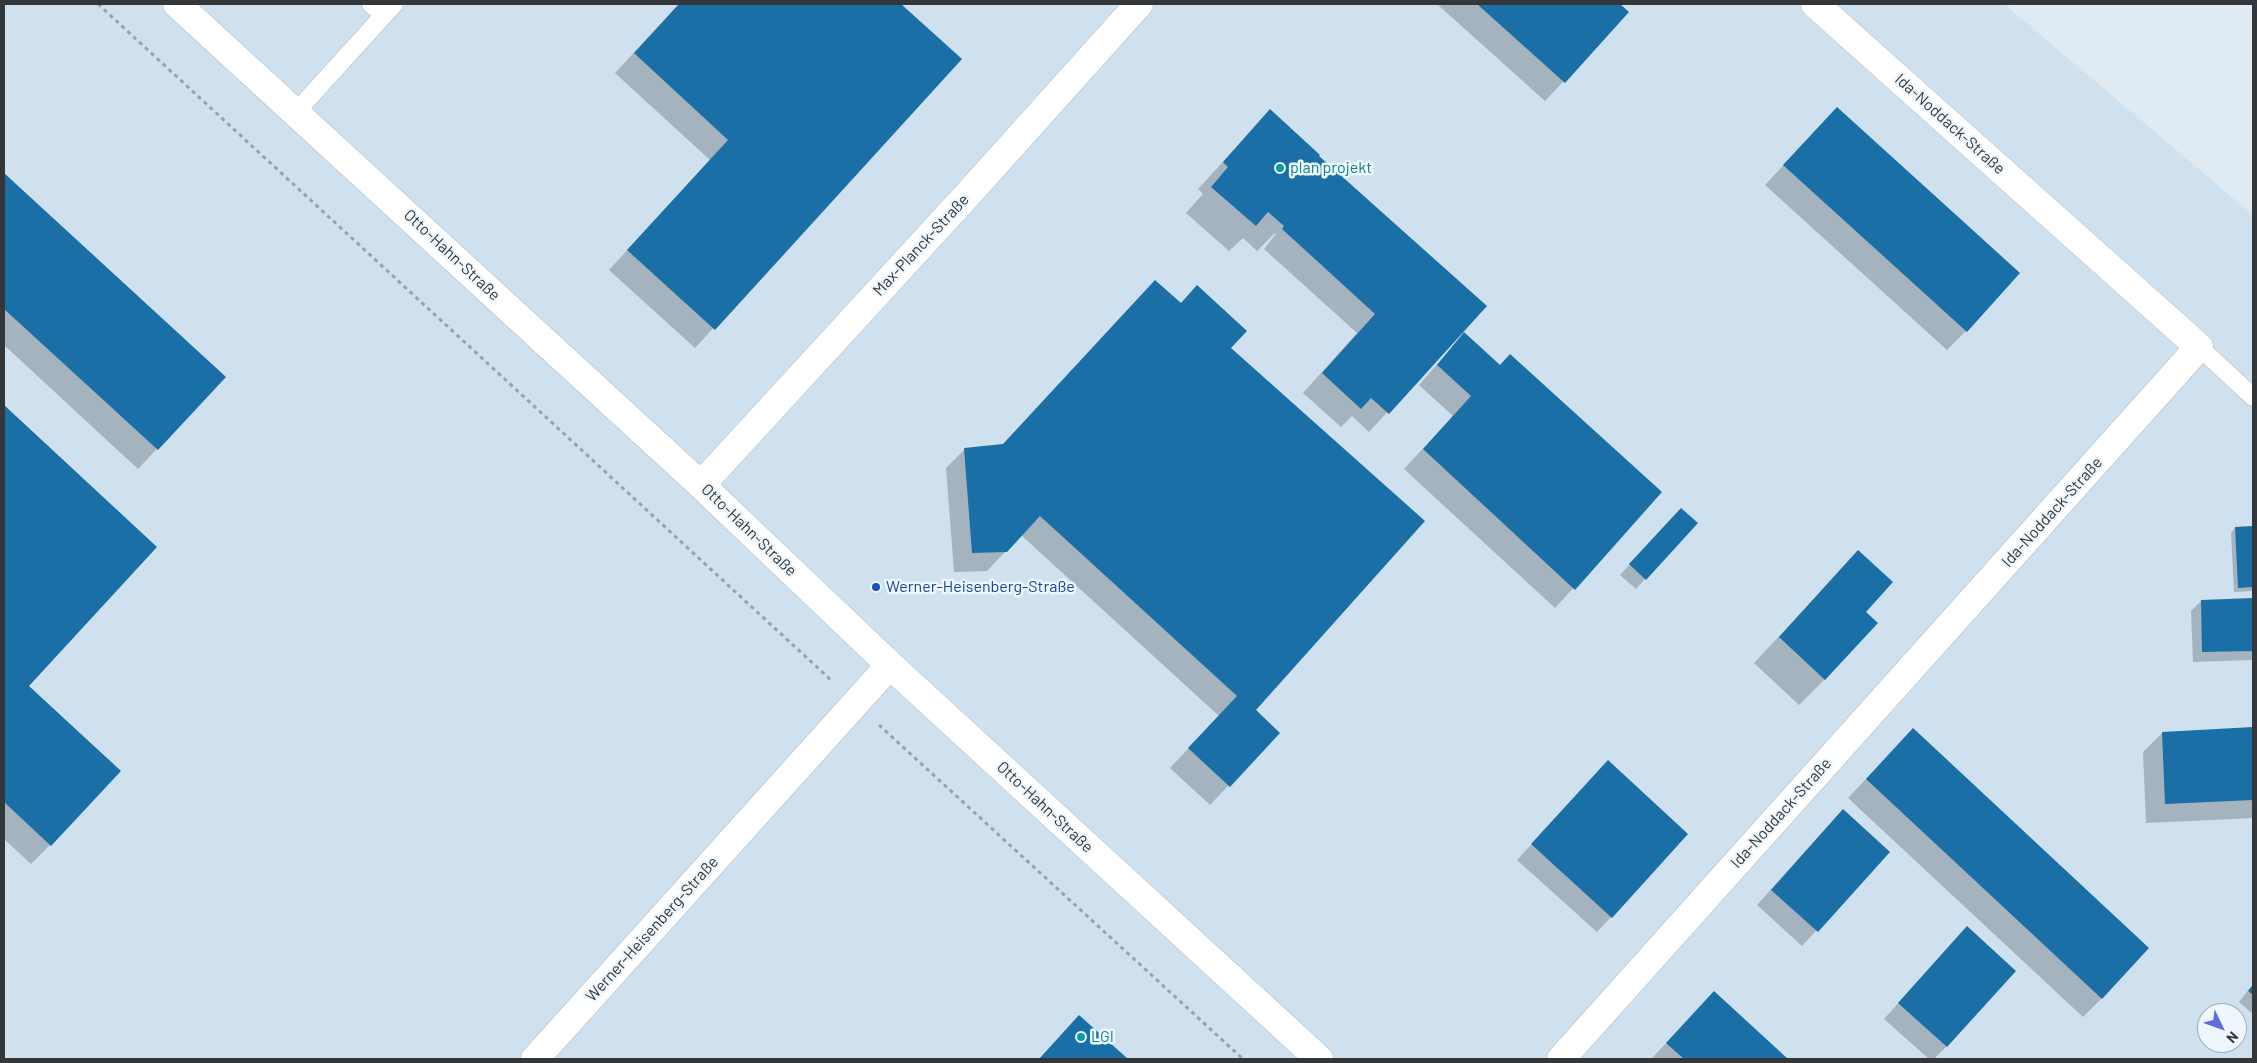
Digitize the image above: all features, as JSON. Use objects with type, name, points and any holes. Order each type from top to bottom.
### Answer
[{"type":"street","name":"Otto-Hahn-Straße","points":[[177,4],[702,485],[890,665],[1319,1059]]},
{"type":"street","name":"Max-Planck-Straße","points":[[702,485],[1139,4]]},
{"type":"street","name":"Ida-Noddack-Straße","points":[[1561,1059],[2199,347],[1815,4]]},
{"type":"street","name":"Werner-Heisenberg-Straße","points":[[536,1059],[890,665]]},
{"type":"lane","points":[[296,112],[383,7]]},
{"type":"lane","points":[[2199,347],[2253,397]]},
{"type":"path","points":[[98,4],[1243,1059]]},
{"type":"shaded area","points":[[4,4],[2004,4],[2253,215],[2253,1059],[4,1059]]},
{"type":"building","points":[[679,4],[901,4],[962,59],[715,330],[627,250],[728,140],[634,53]]},
{"type":"building","points":[[1477,4],[1620,4],[1629,12],[1565,83]]},
{"type":"building","points":[[1837,107],[2020,273],[1967,332],[1783,165]]},
{"type":"building","points":[[1270,109],[1319,156],[1487,306],[1389,414],[1371,398],[1361,409],[1322,373],[1375,314],[1282,229],[1284,226],[1268,212],[1256,226],[1211,187],[1228,167],[1223,162]]},
{"type":"building","points":[[4,173],[226,377],[158,450],[4,309]]},
{"type":"building","points":[[1155,280],[1181,303],[1197,285],[1247,331],[1231,348],[1425,521],[1256,710],[1280,733],[1230,787],[1188,748],[1237,696],[1040,516],[1007,552],[972,553],[964,448],[1003,444]]},
{"type":"building","points":[[1464,332],[1500,365],[1510,354],[1662,492],[1575,590],[1423,449],[1471,396],[1437,365]]},
{"type":"building","points":[[4,405],[157,547],[29,686],[121,771],[51,846],[4,802]]},
{"type":"building","points":[[1681,508],[1698,523],[1646,580],[1629,564]]},
{"type":"building","points":[[2253,526],[2253,587],[2238,588],[2235,527]]},
{"type":"building","points":[[1858,550],[1893,582],[1866,612],[1878,623],[1825,680],[1779,637]]},
{"type":"building","points":[[2253,598],[2253,651],[2202,652],[2201,600]]},
{"type":"building","points":[[2253,727],[2253,800],[2165,804],[2162,732]]},
{"type":"building","points":[[1913,728],[2149,948],[2102,999],[1866,779]]},
{"type":"building","points":[[1608,760],[1688,834],[1612,918],[1531,844]]},
{"type":"building","points":[[1843,809],[1890,852],[1818,932],[1771,890]]},
{"type":"building","points":[[1967,926],[2016,971],[1947,1047],[1898,1003]]},
{"type":"building","points":[[2253,985],[2253,995],[2248,991]]},
{"type":"building","points":[[1714,991],[1788,1059],[1684,1059],[1666,1043]]},
{"type":"building","name":"LGI","points":[[1079,1015],[1128,1059],[1039,1059]]},
{"type":"place","name":"plan projekt","points":[[1280,168]]},
{"type":"place","name":"Werner-Heisenberg-Straße","points":[[876,587]]},
{"type":"place","name":"LGI","points":[[1081,1037]]}]
